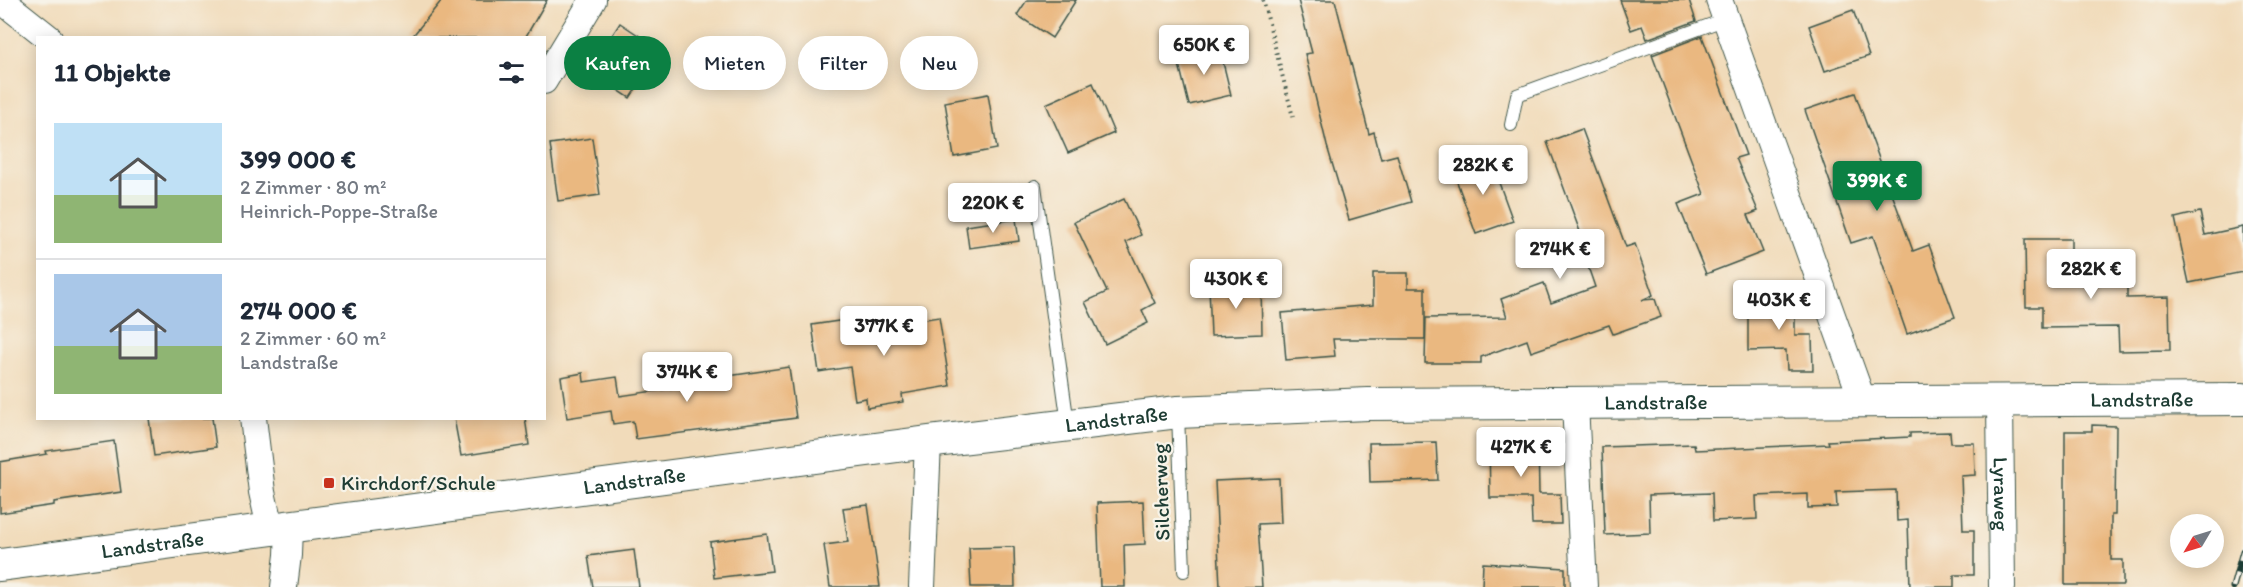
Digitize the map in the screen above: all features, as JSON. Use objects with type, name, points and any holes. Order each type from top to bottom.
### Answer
[{"type":"street","points":[[1,0],[47,36]]},
{"type":"street","points":[[546,78],[593,0]]},
{"type":"street","points":[[1723,9],[1863,402]]},
{"type":"street","name":"Landstraße","points":[[0,565],[928,442],[1178,412],[1368,404],[2243,399]]},
{"type":"street","name":"Lyraweg","points":[[2000,401],[2002,587]]},
{"type":"street","points":[[1575,403],[1584,587]]},
{"type":"street","points":[[253,420],[262,492],[280,528],[288,555],[284,587]]},
{"type":"street","points":[[922,587],[928,442]]},
{"type":"lane","points":[[1511,125],[1517,95],[1723,9]]},
{"type":"lane","points":[[1035,186],[1068,425]]},
{"type":"lane","name":"Silcherweg","points":[[1178,412],[1184,571]]},
{"type":"path","points":[[1263,0],[1293,117]]},
{"type":"building","points":[[442,0],[547,0],[526,36],[413,36]]},
{"type":"building","points":[[1027,0],[1076,0],[1052,38],[1017,15]]},
{"type":"building","points":[[1298,0],[1335,0],[1369,134],[1374,132],[1381,159],[1397,155],[1411,202],[1349,220],[1327,146],[1305,54],[1312,53]]},
{"type":"building","points":[[1620,0],[1689,0],[1696,21],[1647,39],[1642,26],[1631,30]]},
{"type":"building","points":[[1853,10],[1869,56],[1825,71],[1809,26]]},
{"type":"building","points":[[620,23],[640,36],[612,36]]},
{"type":"building","points":[[1702,36],[1746,155],[1736,158],[1758,211],[1748,215],[1763,252],[1706,274],[1678,204],[1704,194],[1652,55]]},
{"type":"building","points":[[1219,46],[1231,95],[1189,105],[1177,56]]},
{"type":"building","points":[[1093,83],[1114,133],[1068,153],[1046,104]]},
{"type":"building","points":[[618,90],[635,90],[630,98]]},
{"type":"building","points":[[1855,93],[1913,251],[1929,245],[1955,317],[1907,334],[1873,236],[1851,243],[1805,110]]},
{"type":"building","points":[[988,94],[997,149],[954,157],[945,102]]},
{"type":"building","points":[[1582,129],[1626,247],[1635,244],[1653,295],[1642,300],[1655,299],[1661,317],[1613,334],[1609,325],[1531,352],[1527,340],[1481,357],[1481,363],[1425,363],[1426,318],[1507,317],[1501,299],[1544,283],[1551,303],[1595,287],[1586,261],[1590,259],[1547,142]]},
{"type":"building","points":[[592,138],[600,195],[558,201],[550,144]]},
{"type":"building","points":[[1490,158],[1513,221],[1476,234],[1453,171]]},
{"type":"building","points":[[1124,199],[1141,235],[1126,242],[1155,303],[1142,310],[1148,323],[1105,344],[1085,302],[1107,292],[1074,222]]},
{"type":"building","points":[[2200,212],[2205,235],[2243,227],[2243,272],[2189,283],[2175,218]]},
{"type":"building","points":[[1016,219],[1019,241],[969,248],[966,226]]},
{"type":"building","points":[[2025,239],[2071,239],[2071,281],[2127,280],[2127,298],[2169,297],[2170,350],[2119,351],[2118,327],[2042,328],[2042,307],[2026,307]]},
{"type":"building","points":[[1373,273],[1408,273],[1408,288],[1425,288],[1425,339],[1333,339],[1335,356],[1286,360],[1282,313],[1373,305]]},
{"type":"building","points":[[1261,285],[1262,334],[1211,336],[1209,286]]},
{"type":"building","points":[[1748,298],[1795,298],[1795,335],[1812,335],[1813,370],[1787,370],[1786,350],[1748,351]]},
{"type":"building","points":[[865,317],[866,328],[939,317],[950,386],[902,394],[903,402],[867,408],[866,398],[855,400],[850,367],[819,372],[812,325]]},
{"type":"building","points":[[789,367],[796,418],[636,439],[633,421],[613,424],[611,411],[567,418],[561,377],[583,373],[584,382],[617,377],[620,396],[701,384],[701,380]]},
{"type":"building","points":[[149,420],[212,420],[216,447],[154,456]]},
{"type":"building","points":[[454,420],[525,420],[529,445],[461,456]]},
{"type":"building","points":[[2092,425],[2116,426],[2115,515],[2111,515],[2111,560],[2123,560],[2123,585],[2065,585],[2065,431],[2092,431]]},
{"type":"building","points":[[1950,432],[1951,443],[1974,443],[1975,475],[1961,476],[1963,530],[1974,530],[1974,575],[1954,575],[1954,587],[1910,587],[1908,520],[1897,521],[1896,490],[1836,492],[1837,507],[1808,508],[1808,494],[1756,496],[1757,519],[1713,521],[1712,493],[1649,495],[1650,533],[1605,535],[1602,447],[1694,444],[1695,450],[1829,444],[1828,441],[1910,437],[1910,433]]},
{"type":"building","points":[[1538,439],[1539,494],[1560,494],[1561,524],[1532,524],[1531,498],[1490,498],[1489,440]]},
{"type":"building","points":[[114,441],[121,492],[0,513],[0,462],[47,454],[46,451]]},
{"type":"building","points":[[1436,442],[1438,480],[1370,482],[1369,443]]},
{"type":"building","points":[[1279,478],[1281,523],[1258,524],[1262,587],[1220,587],[1215,481]]},
{"type":"building","points":[[1143,501],[1145,544],[1124,545],[1125,587],[1100,587],[1097,503]]},
{"type":"building","points":[[868,505],[880,587],[830,587],[824,545],[848,542],[843,508]]},
{"type":"building","points":[[767,534],[772,571],[714,578],[710,542]]},
{"type":"building","points":[[1014,547],[1015,587],[971,587],[969,548]]},
{"type":"building","points":[[634,550],[639,587],[593,587],[588,556]]},
{"type":"building","points":[[1483,563],[1565,568],[1565,587],[1482,587]]},
{"type":"railway","points":[[2233,587],[2243,551]]},
{"type":"place","name":"Kirchdorf/Schule","points":[[329,483]]}]
